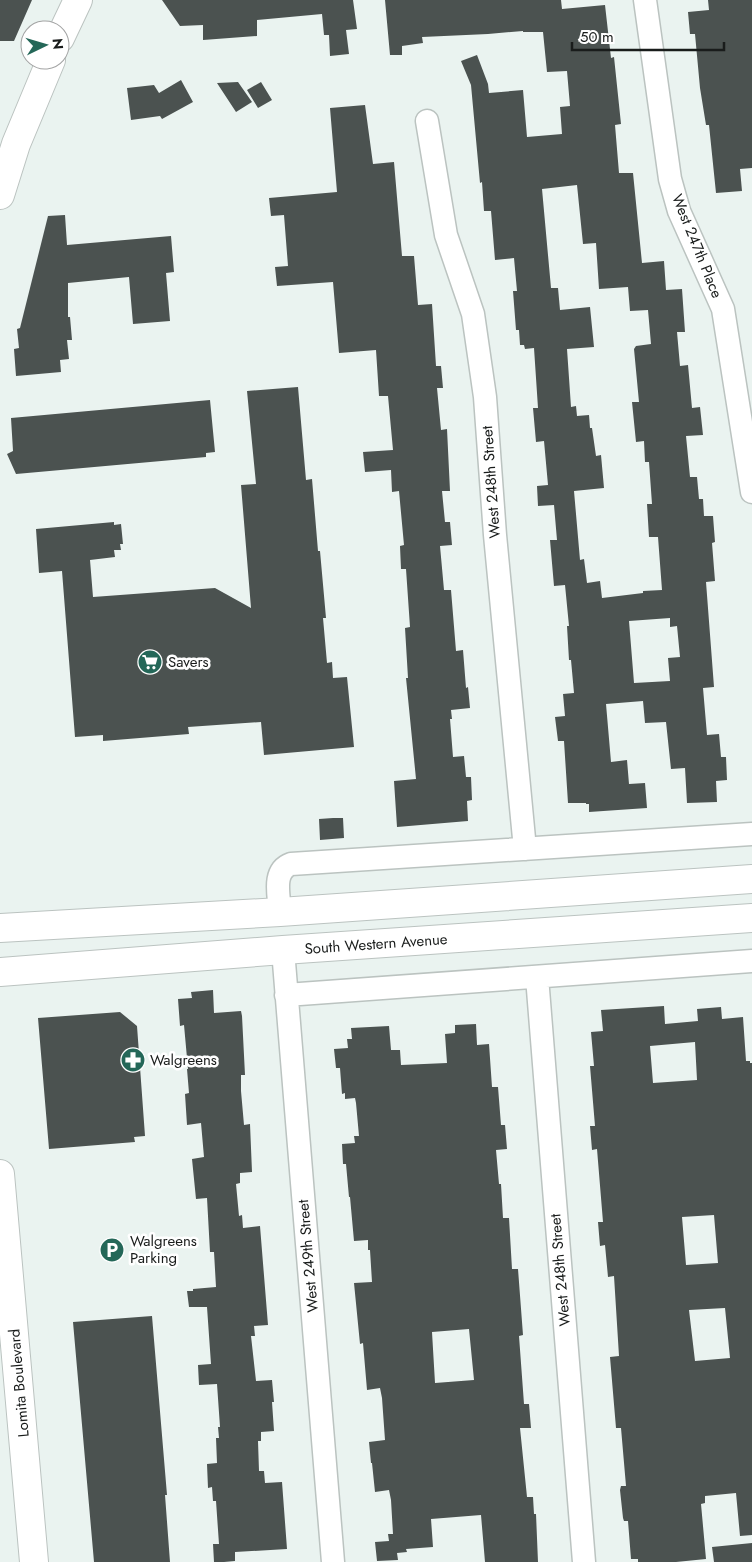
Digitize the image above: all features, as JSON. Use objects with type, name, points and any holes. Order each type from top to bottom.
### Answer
[{"type":"main road","points":[[69,20],[78,0]]},
{"type":"main road","points":[[0,195],[16,144],[47,70]]},
{"type":"main road","points":[[0,928],[280,912],[752,879]]},
{"type":"main road","name":"South Western Avenue","points":[[0,972],[283,950],[752,918]]},
{"type":"main road","name":"Lomita Boulevard","points":[[0,1174],[34,1562]]},
{"type":"street","name":"West 247th Place","points":[[645,0],[670,179],[679,211],[723,309],[752,492]]},
{"type":"street","name":"West 248th Street","points":[[427,121],[446,235],[473,314],[485,397],[495,535],[525,849]]},
{"type":"street","points":[[280,912],[279,874],[282,869],[291,864],[752,834]]},
{"type":"street","name":"West 249th Street","points":[[283,950],[333,1562]]},
{"type":"street","points":[[286,995],[752,961]]},
{"type":"street","name":"West 248th Street","points":[[537,977],[584,1562]]},
{"type":"building","points":[[0,0],[32,0],[23,20],[20,20],[20,27],[14,41],[0,41]]},
{"type":"building","points":[[162,0],[353,0],[357,29],[346,30],[349,54],[330,56],[329,35],[324,35],[322,14],[257,20],[257,36],[203,40],[203,25],[180,26]]},
{"type":"building","points":[[385,0],[561,0],[562,9],[605,5],[611,58],[614,57],[621,124],[615,125],[619,173],[633,173],[642,263],[664,261],[666,290],[682,289],[685,332],[677,332],[680,366],[688,365],[692,408],[700,407],[703,435],[686,436],[690,477],[697,477],[699,499],[703,499],[704,516],[713,516],[715,542],[712,543],[715,581],[706,582],[714,687],[703,688],[707,735],[719,734],[721,757],[726,757],[727,780],[716,781],[717,802],[687,803],[685,768],[671,769],[666,722],[645,723],[643,701],[606,704],[611,762],[627,760],[629,784],[645,783],[647,808],[589,812],[589,804],[568,803],[564,741],[558,741],[555,717],[565,716],[563,694],[574,693],[571,660],[569,660],[567,626],[569,626],[565,585],[554,586],[550,540],[557,540],[554,505],[538,506],[537,486],[548,485],[544,441],[536,442],[533,408],[538,408],[534,348],[525,349],[524,345],[520,345],[519,330],[516,330],[513,291],[517,291],[514,258],[495,260],[491,211],[484,211],[482,182],[480,183],[471,85],[461,61],[477,55],[488,84],[489,93],[523,90],[527,137],[562,134],[560,107],[570,106],[567,71],[547,72],[543,32],[523,31],[422,37],[423,43],[402,46],[402,55],[390,55]],"holes":[[[577,185],[583,244],[596,243],[599,289],[628,287],[630,311],[648,310],[651,344],[636,346],[634,349],[639,402],[632,402],[636,442],[644,441],[645,462],[649,462],[652,504],[647,504],[649,537],[658,537],[662,590],[643,591],[643,593],[602,598],[600,581],[587,583],[584,559],[580,560],[574,491],[604,488],[601,455],[596,456],[589,415],[577,416],[576,406],[571,407],[567,349],[594,347],[590,307],[560,310],[558,288],[551,288],[542,189]],[[670,618],[670,627],[677,626],[680,657],[668,658],[670,681],[634,683],[629,621]]]},
{"type":"building","points":[[708,0],[752,0],[752,168],[740,169],[742,191],[716,193],[709,125],[706,125],[700,88],[695,34],[690,34],[688,12],[709,10]]},
{"type":"building","points":[[181,80],[193,102],[162,119],[160,116],[131,120],[127,88],[154,85],[159,93]]},
{"type":"building","points":[[238,82],[252,102],[236,112],[217,83]]},
{"type":"building","points":[[261,82],[272,100],[258,108],[247,90]]},
{"type":"building","points":[[365,105],[373,164],[394,162],[402,256],[414,256],[418,305],[432,304],[436,366],[441,366],[443,388],[437,388],[441,430],[447,429],[450,491],[442,491],[445,522],[450,522],[452,545],[440,546],[444,590],[451,590],[456,651],[463,650],[466,688],[468,687],[470,708],[451,710],[452,719],[450,719],[453,757],[464,756],[466,777],[471,777],[472,800],[467,801],[468,821],[397,827],[394,781],[416,779],[406,678],[408,678],[405,628],[410,627],[406,569],[401,569],[400,546],[404,545],[399,491],[392,492],[391,470],[365,472],[363,452],[393,450],[388,396],[379,396],[376,350],[339,353],[333,282],[277,286],[275,267],[288,266],[284,215],[271,216],[269,198],[337,192],[330,108]]},
{"type":"building","points":[[65,215],[67,245],[171,236],[174,272],[166,273],[170,321],[133,324],[129,277],[68,283],[68,317],[70,317],[72,340],[67,340],[69,359],[60,360],[61,372],[16,376],[14,349],[19,348],[17,329],[20,328],[48,216]]},
{"type":"building","points":[[298,387],[306,480],[312,479],[318,551],[320,551],[326,618],[323,618],[327,663],[332,662],[333,678],[347,677],[354,747],[264,755],[261,722],[188,727],[189,734],[103,741],[103,735],[75,737],[62,571],[39,573],[36,529],[114,522],[114,525],[121,524],[123,544],[120,544],[121,550],[114,550],[115,557],[90,560],[93,597],[215,588],[251,608],[241,485],[256,484],[247,391]]},
{"type":"building","points":[[210,400],[215,452],[206,453],[206,457],[16,474],[7,454],[13,451],[11,418]]},
{"type":"building","points":[[343,818],[344,838],[320,840],[319,819]]},
{"type":"building","points":[[213,990],[214,1013],[241,1011],[242,1016],[245,1075],[241,1075],[241,1091],[244,1125],[250,1124],[252,1172],[240,1173],[240,1183],[236,1184],[239,1216],[242,1215],[243,1228],[260,1226],[268,1325],[254,1326],[255,1336],[251,1336],[256,1381],[272,1380],[274,1402],[272,1402],[274,1431],[261,1432],[261,1441],[258,1441],[259,1471],[264,1471],[265,1483],[282,1482],[287,1549],[235,1552],[235,1561],[224,1562],[214,1562],[213,1544],[219,1544],[216,1501],[213,1501],[212,1487],[208,1488],[207,1464],[217,1463],[216,1438],[219,1438],[218,1427],[220,1427],[217,1384],[199,1385],[198,1365],[211,1364],[207,1307],[189,1307],[187,1291],[216,1287],[214,1252],[210,1252],[207,1198],[196,1199],[192,1159],[204,1157],[201,1123],[187,1125],[185,1094],[189,1093],[188,1069],[184,1025],[180,1026],[178,999],[192,998],[191,992]]},
{"type":"building","points":[[664,1006],[665,1024],[698,1021],[697,1009],[721,1007],[722,1019],[743,1017],[746,1061],[752,1063],[752,1535],[740,1536],[736,1493],[705,1496],[705,1503],[701,1504],[706,1559],[676,1562],[638,1562],[638,1559],[631,1559],[628,1521],[624,1521],[623,1518],[620,1490],[621,1486],[626,1486],[621,1428],[616,1428],[610,1357],[619,1356],[614,1276],[608,1277],[605,1245],[600,1246],[598,1222],[603,1222],[597,1149],[592,1150],[590,1126],[595,1126],[590,1066],[594,1066],[591,1032],[603,1031],[601,1010]],"holes":[[[695,1042],[697,1080],[653,1083],[650,1046]],[[714,1215],[718,1263],[686,1265],[682,1217]],[[725,1308],[730,1358],[695,1361],[689,1310]]]},
{"type":"building","name":"Walgreens","points":[[120,1012],[137,1026],[145,1136],[134,1137],[135,1142],[49,1149],[38,1018]]},
{"type":"building","points":[[476,1024],[477,1045],[489,1044],[492,1087],[498,1087],[501,1125],[505,1125],[507,1149],[496,1150],[503,1218],[509,1218],[512,1269],[518,1269],[523,1335],[519,1336],[524,1404],[529,1404],[531,1428],[520,1428],[527,1497],[533,1497],[534,1514],[536,1514],[538,1562],[485,1562],[481,1515],[431,1519],[433,1547],[406,1549],[407,1552],[397,1553],[398,1560],[377,1561],[375,1542],[389,1541],[388,1534],[393,1534],[391,1500],[389,1490],[375,1492],[371,1463],[369,1442],[385,1440],[382,1398],[380,1388],[367,1390],[363,1343],[360,1344],[354,1283],[372,1282],[370,1250],[368,1250],[368,1240],[354,1241],[346,1164],[343,1164],[342,1144],[355,1143],[354,1136],[359,1136],[356,1103],[355,1098],[345,1099],[345,1093],[342,1094],[340,1068],[336,1068],[334,1049],[348,1048],[347,1039],[352,1039],[351,1028],[389,1026],[391,1050],[400,1050],[401,1065],[447,1063],[445,1034],[455,1033],[455,1025]],"holes":[[[469,1329],[474,1380],[435,1383],[432,1332]]]},
{"type":"building","points":[[152,1316],[167,1495],[165,1495],[170,1562],[94,1562],[73,1322]]},
{"type":"building","points":[[752,1543],[752,1562],[714,1562],[712,1547]]},
{"type":"place","name":"Savers","points":[[150,662]]},
{"type":"place","name":"Walgreens","points":[[133,1060]]},
{"type":"place","name":"Walgreens Parking","points":[[112,1250]]}]
